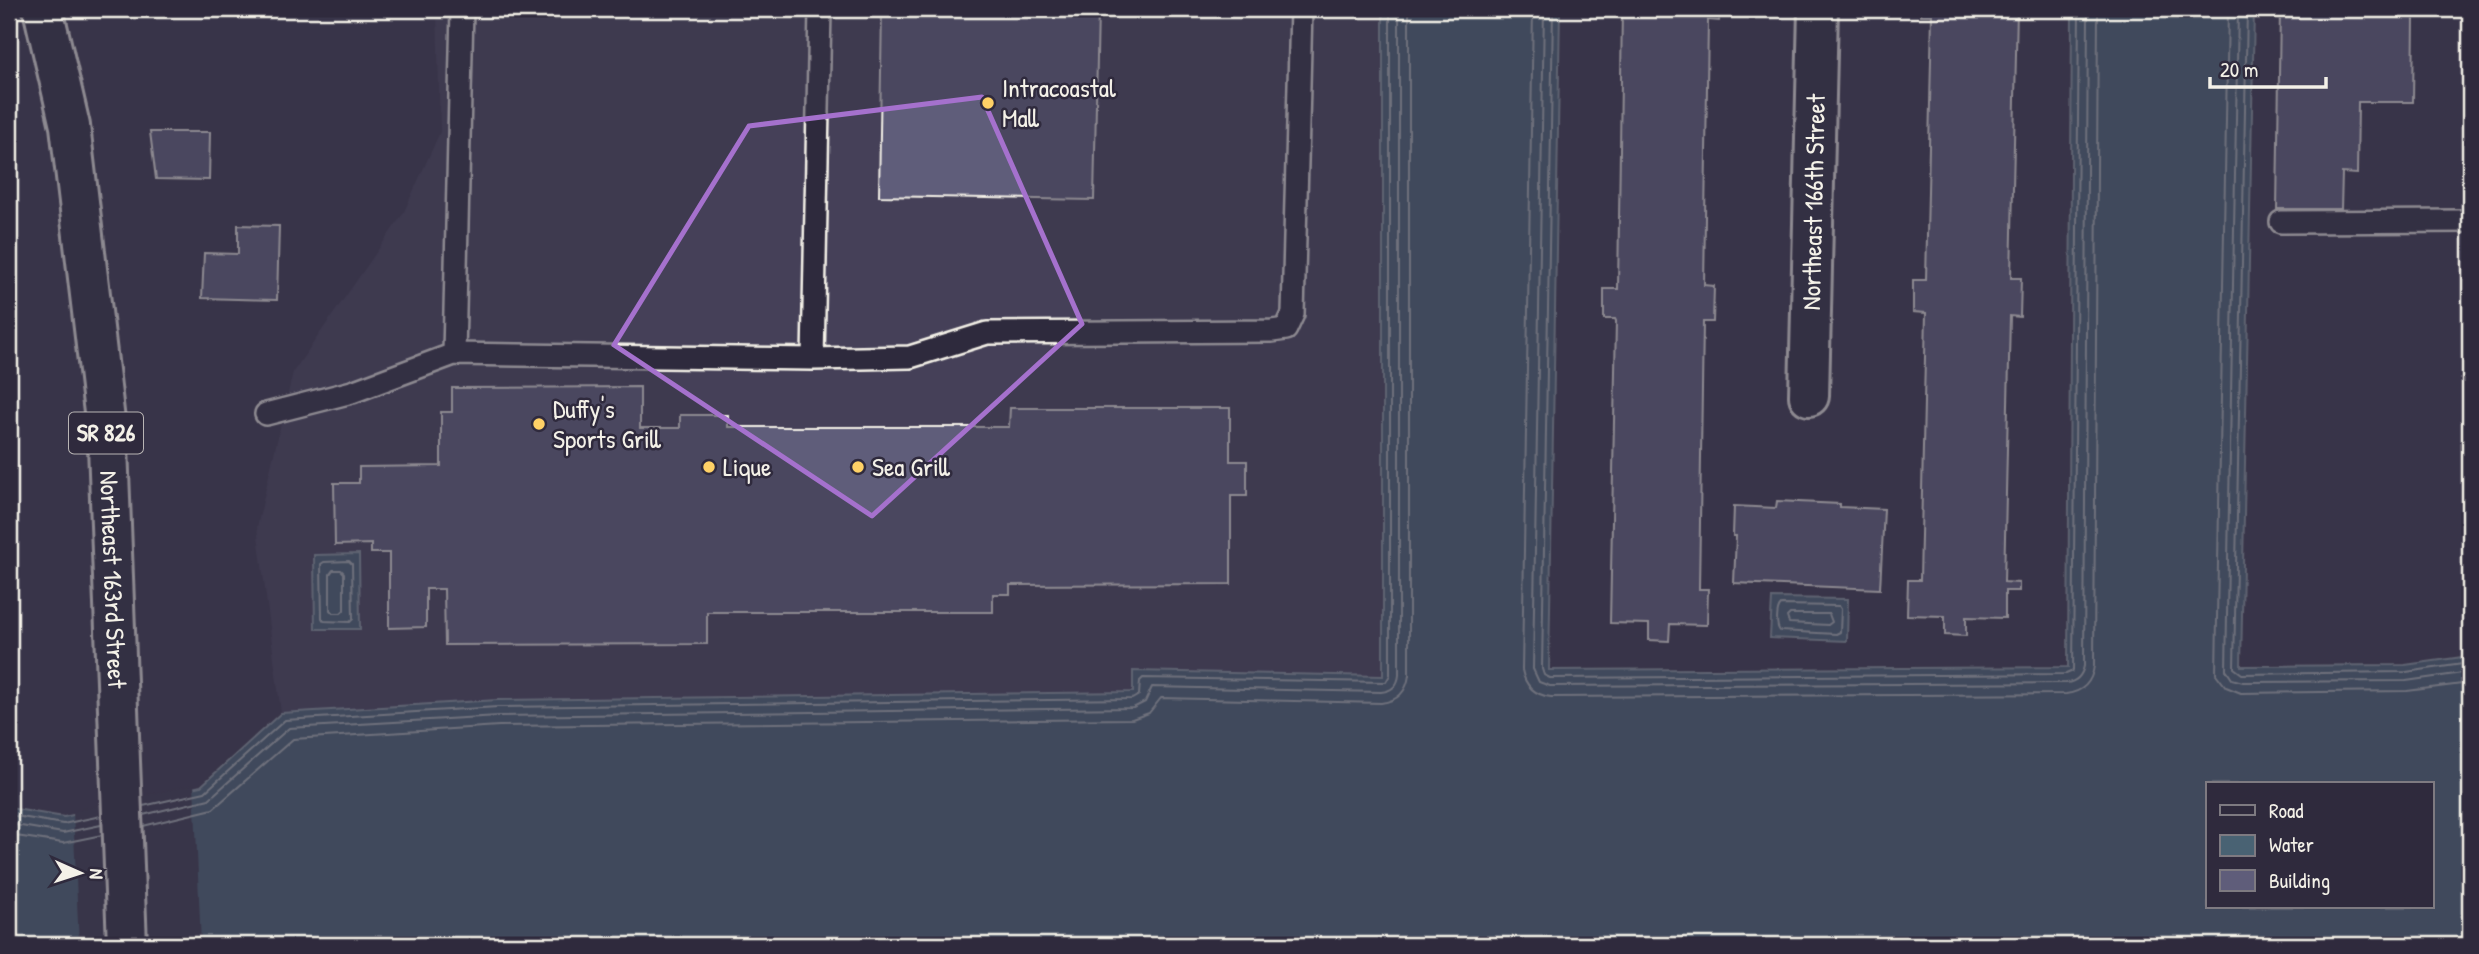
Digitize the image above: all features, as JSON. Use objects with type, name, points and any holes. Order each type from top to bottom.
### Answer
[{"type":"main road","name":"Northeast 163rd Street","points":[[43,9],[70,126],[108,446],[127,945]]},
{"type":"main road","name":"Northeast 166th Street","points":[[1809,396],[1818,9]]},
{"type":"lane","points":[[454,354],[462,9]]},
{"type":"lane","points":[[813,359],[820,9]]},
{"type":"lane","points":[[266,414],[352,392],[454,354],[813,359],[910,357],[986,333],[1286,329],[1293,314],[1301,9]]},
{"type":"lane","points":[[2281,222],[2470,221]]},
{"type":"highlighted area","points":[[982,97],[1082,324],[872,516],[614,345],[749,126]]},
{"type":"shaded area","name":"Intracoastal Mall","points":[[437,9],[1383,9],[1383,676],[1133,671],[1133,692],[281,713],[257,527],[293,372],[403,214],[440,132]]},
{"type":"water","points":[[1383,9],[1560,9],[1549,670],[2068,667],[2072,9],[2254,9],[2241,666],[2405,665],[2470,656],[2470,945],[9,945],[9,808],[64,817],[201,786],[281,713],[498,700],[1133,692],[1133,671],[1383,676]]},
{"type":"water","points":[[359,554],[360,629],[315,629],[314,555]]},
{"type":"water","points":[[1772,598],[1848,599],[1847,641],[1770,638]]},
{"type":"pier","points":[[194,784],[201,945],[79,945],[73,811]]},
{"type":"building","name":"Intracoastal Mall","points":[[882,9],[1098,9],[1094,200],[879,196]]},
{"type":"building","points":[[1622,9],[1720,9],[1719,21],[1708,20],[1704,285],[1714,286],[1713,322],[1703,322],[1699,589],[1708,589],[1707,625],[1670,624],[1669,641],[1649,640],[1649,624],[1610,623],[1616,321],[1604,319],[1604,289],[1618,289]]},
{"type":"building","points":[[1921,9],[2017,9],[2011,278],[2021,278],[2020,317],[2010,316],[2004,582],[2019,583],[2019,591],[2005,591],[2005,618],[1966,617],[1966,636],[1945,635],[1945,616],[1907,615],[1908,580],[1920,580],[1926,313],[1913,312],[1913,280],[1926,280],[1932,15],[1921,15]]},
{"type":"building","points":[[2280,9],[2357,9],[2357,16],[2414,17],[2413,102],[2358,102],[2357,174],[2342,173],[2341,209],[2277,209]]},
{"type":"building","points":[[150,132],[210,132],[209,180],[156,179]]},
{"type":"building","points":[[238,225],[279,226],[277,300],[202,298],[204,253],[238,254]]},
{"type":"building","points":[[640,387],[640,428],[680,428],[680,415],[728,415],[728,427],[1009,427],[1010,408],[1230,408],[1230,461],[1247,461],[1247,496],[1231,496],[1231,584],[1010,585],[1010,594],[993,594],[993,612],[707,612],[707,644],[445,645],[444,589],[426,589],[426,627],[389,628],[389,553],[371,553],[371,544],[335,545],[334,483],[359,483],[359,467],[441,466],[441,412],[452,412],[452,388]]},
{"type":"building","points":[[1777,501],[1884,509],[1880,589],[1734,583],[1734,506],[1776,508]]},
{"type":"place","name":"Intracoastal Mall","points":[[988,103]]},
{"type":"place","name":"Duffy's Sports Grill","points":[[539,424]]},
{"type":"place","name":"Lique","points":[[709,467]]},
{"type":"place","name":"Sea Grill","points":[[858,467]]}]
